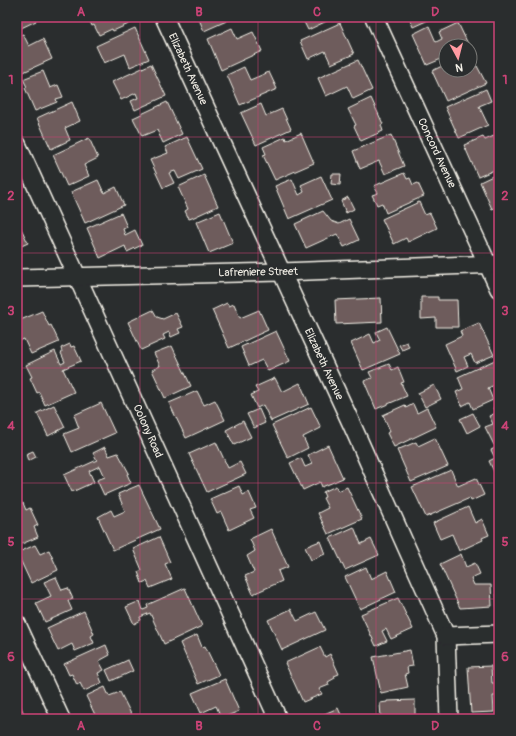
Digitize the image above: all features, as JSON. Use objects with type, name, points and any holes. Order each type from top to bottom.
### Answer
[{"type":"street","name":"Elizabeth Avenue","points":[[164,17],[280,272],[352,424],[446,636],[449,719]]},
{"type":"street","name":"Concord Avenue","points":[[374,17],[493,264],[499,289]]},
{"type":"street","name":"Colony Road","points":[[17,144],[278,719]]},
{"type":"street","name":"Lafreniere Street","points":[[17,278],[280,272],[493,264]]},
{"type":"street","points":[[17,624],[61,719]]},
{"type":"street","points":[[446,636],[499,634]]},
{"type":"building","points":[[17,17],[34,17],[36,21],[17,30]]},
{"type":"building","points":[[88,17],[131,17],[133,22],[113,31],[112,29],[99,35],[94,25],[92,26]]},
{"type":"building","points":[[198,17],[230,17],[231,19],[204,31]]},
{"type":"building","points":[[309,17],[331,17],[331,19],[308,30],[304,22],[310,20]]},
{"type":"building","points":[[409,17],[435,17],[413,27]]},
{"type":"building","points":[[340,23],[354,54],[331,64],[325,51],[308,59],[300,41]]},
{"type":"building","points":[[458,23],[465,38],[442,38],[439,32]]},
{"type":"building","points":[[429,26],[436,42],[438,41],[438,60],[427,65],[413,34]]},
{"type":"building","points":[[135,28],[149,59],[130,67],[125,54],[104,63],[96,46]]},
{"type":"building","points":[[232,28],[237,39],[253,32],[262,51],[221,70],[208,39]]},
{"type":"building","points":[[23,34],[29,46],[43,39],[52,59],[17,75],[17,36]]},
{"type":"building","points":[[358,60],[372,90],[353,99],[347,86],[326,96],[318,78]]},
{"type":"building","points":[[151,64],[166,96],[135,110],[131,101],[138,98],[136,93],[121,100],[112,82]]},
{"type":"building","points":[[244,67],[250,80],[269,72],[277,89],[240,105],[227,75]]},
{"type":"building","points":[[438,68],[438,78],[478,78],[478,68],[486,83],[446,101],[432,71]]},
{"type":"building","points":[[43,71],[50,88],[58,85],[63,97],[56,99],[57,102],[35,111],[25,88],[27,87],[23,79]]},
{"type":"building","points":[[486,89],[491,101],[479,106],[488,125],[459,138],[445,107]]},
{"type":"building","points":[[371,98],[383,124],[381,125],[383,131],[361,141],[354,126],[356,125],[348,109]]},
{"type":"building","points":[[72,102],[80,121],[65,128],[70,140],[51,149],[37,118]]},
{"type":"building","points":[[167,102],[182,134],[163,143],[157,130],[142,136],[133,118]]},
{"type":"building","points":[[261,104],[266,116],[282,109],[291,129],[256,145],[241,113]]},
{"type":"building","points":[[301,133],[314,163],[275,180],[263,155],[266,154],[263,147],[285,137],[286,140]]},
{"type":"building","points":[[391,135],[404,166],[385,174],[379,161],[360,169],[353,151]]},
{"type":"building","points":[[494,136],[497,145],[499,144],[499,168],[478,177],[464,145],[483,137],[485,140]]},
{"type":"building","points":[[187,137],[202,169],[179,179],[175,171],[169,173],[174,183],[163,188],[150,160],[168,153],[165,147]]},
{"type":"building","points":[[89,138],[98,158],[84,165],[89,176],[67,186],[53,155]]},
{"type":"building","points":[[404,173],[407,179],[410,178],[413,185],[418,183],[424,196],[386,213],[382,203],[377,205],[372,195],[378,193],[374,186]]},
{"type":"building","points":[[499,173],[499,206],[492,209],[480,182]]},
{"type":"building","points":[[332,174],[341,174],[340,185],[331,184]]},
{"type":"building","points":[[204,175],[218,206],[189,219],[185,211],[188,209],[178,187]]},
{"type":"building","points":[[321,176],[332,200],[289,219],[275,186],[292,179],[299,195],[304,192],[301,185]]},
{"type":"building","points":[[98,180],[104,193],[116,187],[124,205],[85,223],[71,192]]},
{"type":"building","points":[[348,197],[354,209],[346,213],[341,201]]},
{"type":"building","points":[[419,202],[425,215],[430,213],[437,228],[408,242],[406,238],[394,244],[382,219]]},
{"type":"building","points":[[323,211],[331,221],[339,224],[349,219],[359,240],[344,247],[337,234],[306,248],[295,224]]},
{"type":"building","points":[[220,212],[233,243],[209,253],[196,222]]},
{"type":"building","points":[[121,213],[127,227],[123,229],[125,235],[135,230],[142,245],[127,252],[125,246],[100,258],[87,228]]},
{"type":"building","points":[[17,220],[28,243],[17,248]]},
{"type":"building","points":[[421,297],[438,297],[438,300],[457,300],[458,327],[436,327],[436,318],[421,319]]},
{"type":"building","points":[[381,298],[382,322],[336,324],[335,300]]},
{"type":"building","points":[[227,303],[229,306],[234,304],[240,318],[259,310],[268,330],[229,348],[212,310]]},
{"type":"building","points":[[153,310],[157,317],[163,319],[176,313],[183,327],[178,329],[180,333],[171,337],[169,332],[163,335],[165,339],[141,350],[128,322]]},
{"type":"building","points":[[42,311],[59,342],[31,354],[24,339],[17,342],[18,321]]},
{"type":"building","points":[[479,323],[494,355],[475,363],[471,354],[464,357],[468,366],[457,371],[445,344],[462,336],[460,331]]},
{"type":"building","points":[[387,327],[400,354],[363,370],[351,343],[370,334],[374,343],[380,340],[376,332]]},
{"type":"building","points":[[276,331],[290,361],[268,371],[262,360],[249,366],[241,347]]},
{"type":"building","points":[[407,342],[409,347],[402,350],[399,345]]},
{"type":"building","points":[[70,344],[71,347],[74,346],[81,361],[63,369],[74,392],[45,405],[39,392],[37,393],[26,365],[55,351],[61,364],[65,362],[61,353],[61,348]]},
{"type":"building","points":[[172,346],[191,386],[165,398],[152,370],[160,366],[154,353]]},
{"type":"building","points":[[497,359],[499,363],[499,383],[488,388],[493,400],[473,409],[470,402],[462,406],[456,392],[463,389],[458,377]]},
{"type":"building","points":[[389,364],[392,370],[398,367],[404,382],[401,383],[407,396],[376,409],[364,381],[372,378],[369,372]]},
{"type":"building","points":[[275,378],[282,392],[300,383],[309,404],[271,421],[263,405],[257,408],[251,395],[258,392],[255,387]]},
{"type":"building","points":[[434,385],[441,399],[425,407],[418,393]]},
{"type":"building","points":[[197,391],[204,405],[215,400],[225,420],[186,438],[169,403]]},
{"type":"building","points":[[101,403],[115,433],[72,452],[64,434],[79,428],[74,415]]},
{"type":"building","points":[[413,404],[417,413],[427,408],[436,427],[394,447],[387,433],[390,431],[383,415],[405,405],[406,408]]},
{"type":"building","points":[[54,405],[65,427],[48,436],[37,413]]},
{"type":"building","points":[[499,405],[499,443],[494,445],[485,427],[493,424],[489,416],[496,413],[493,408]]},
{"type":"building","points":[[311,407],[321,428],[303,437],[308,448],[288,458],[272,425]]},
{"type":"building","points":[[259,409],[265,423],[254,428],[247,414]]},
{"type":"building","points":[[473,413],[480,426],[467,433],[460,419]]},
{"type":"building","points":[[243,421],[251,437],[234,445],[226,430]]},
{"type":"building","points":[[435,438],[448,466],[411,482],[397,450],[416,442],[418,446]]},
{"type":"building","points":[[216,442],[228,468],[240,462],[246,474],[207,492],[189,454]]},
{"type":"building","points":[[328,445],[343,478],[322,487],[320,482],[303,490],[290,463],[301,458],[305,467],[312,464],[308,455]]},
{"type":"building","points":[[499,446],[498,480],[489,461],[495,458],[491,450]]},
{"type":"building","points":[[105,447],[109,456],[118,453],[129,473],[127,474],[131,483],[104,495],[97,480],[105,477],[100,466],[89,471],[94,482],[72,492],[64,475],[97,460],[93,453]]},
{"type":"building","points":[[33,451],[36,457],[28,461],[26,454]]},
{"type":"building","points":[[451,470],[458,486],[476,478],[484,495],[471,501],[470,498],[426,517],[412,487]]},
{"type":"building","points":[[139,485],[160,529],[113,550],[98,517],[111,510],[114,516],[125,511],[118,494]]},
{"type":"building","points":[[239,486],[243,495],[249,492],[256,508],[250,510],[254,518],[229,530],[221,512],[217,514],[210,499]]},
{"type":"building","points":[[336,486],[338,491],[347,487],[362,519],[328,534],[318,513],[328,508],[323,498],[325,497],[323,492]]},
{"type":"building","points":[[23,503],[26,510],[30,508],[38,525],[34,527],[38,537],[17,546],[17,505]]},
{"type":"building","points":[[468,507],[475,523],[482,519],[489,535],[482,538],[483,540],[459,551],[452,534],[440,539],[433,523]]},
{"type":"building","points":[[354,527],[361,544],[371,539],[379,555],[345,570],[330,538]]},
{"type":"building","points":[[271,529],[288,567],[278,571],[282,581],[253,594],[245,576],[254,572],[247,556],[255,551],[250,539]]},
{"type":"building","points":[[159,537],[170,562],[165,564],[172,579],[150,588],[147,581],[142,583],[138,572],[142,570],[133,549]]},
{"type":"building","points":[[320,541],[325,554],[311,560],[305,547]]},
{"type":"building","points":[[35,545],[40,554],[49,550],[58,570],[31,583],[17,553]]},
{"type":"building","points":[[461,554],[466,567],[475,563],[480,574],[471,578],[474,585],[491,585],[492,606],[460,608],[440,564]]},
{"type":"building","points":[[366,567],[371,579],[387,571],[396,592],[360,609],[345,577]]},
{"type":"building","points":[[495,571],[499,571],[499,607],[497,607]]},
{"type":"building","points":[[56,577],[62,590],[68,588],[73,599],[68,601],[72,610],[45,622],[36,603],[51,596],[44,582]]},
{"type":"building","points":[[185,588],[202,626],[164,644],[150,613],[140,617],[141,620],[134,624],[126,607],[140,601],[143,610],[148,608],[147,605]]},
{"type":"building","points":[[398,598],[413,629],[391,639],[386,629],[382,631],[387,641],[376,646],[361,614]]},
{"type":"building","points":[[291,609],[297,621],[316,612],[325,630],[282,650],[268,620]]},
{"type":"building","points":[[84,611],[94,634],[91,636],[94,643],[75,651],[72,644],[58,651],[47,628]]},
{"type":"building","points":[[197,635],[202,647],[205,646],[219,675],[198,684],[180,643]]},
{"type":"building","points":[[106,645],[110,655],[99,661],[104,670],[98,673],[102,683],[84,691],[80,683],[77,685],[72,674],[69,675],[64,664]]},
{"type":"building","points":[[320,647],[325,657],[330,654],[339,674],[334,676],[335,678],[328,682],[329,685],[319,689],[322,694],[303,702],[285,663]]},
{"type":"building","points":[[410,650],[413,666],[407,667],[408,673],[405,674],[408,687],[381,693],[373,657]]},
{"type":"building","points":[[128,660],[133,671],[111,681],[106,670]]},
{"type":"building","points":[[491,666],[492,683],[498,683],[499,696],[493,696],[494,712],[471,713],[468,667]]},
{"type":"building","points":[[225,679],[239,711],[225,717],[226,719],[216,719],[221,717],[216,706],[201,713],[192,693]]},
{"type":"building","points":[[105,687],[109,696],[120,692],[132,716],[126,719],[97,719],[86,696]]},
{"type":"building","points":[[415,700],[415,718],[418,719],[381,718],[380,703],[387,701]]},
{"type":"building","points":[[19,702],[26,719],[17,719],[17,703]]},
{"type":"building","points":[[338,708],[343,719],[313,719]]}]
